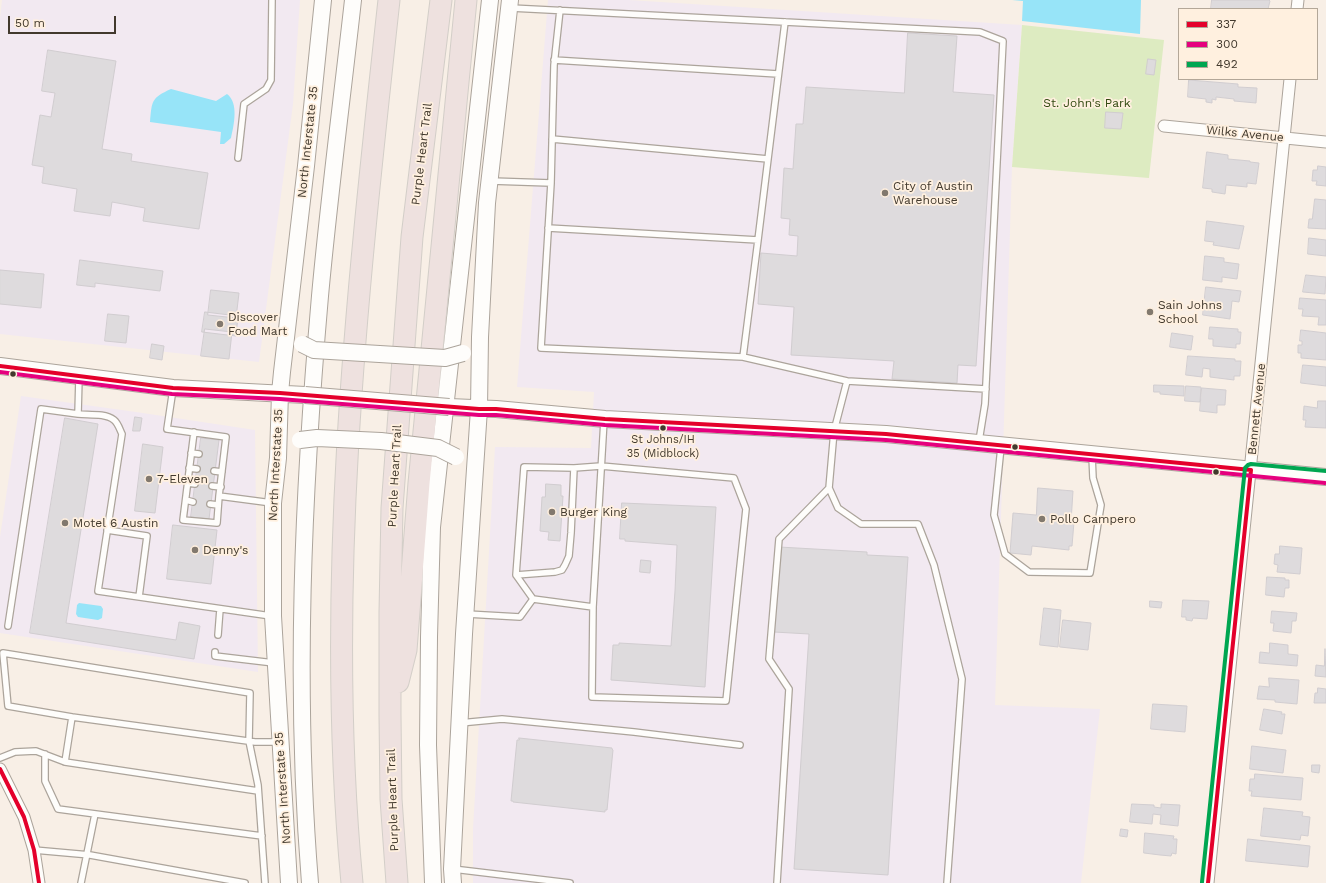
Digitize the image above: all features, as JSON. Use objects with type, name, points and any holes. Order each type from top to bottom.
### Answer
[{"type":"highway","points":[[352,883],[344,776],[342,631],[343,551],[358,299],[389,0]]},
{"type":"highway","name":"Purple Heart Trail","points":[[397,883],[391,799],[390,715],[390,612],[393,501],[412,237],[441,0]]},
{"type":"highway","points":[[390,715],[406,650],[418,483],[466,0]]},
{"type":"main road","name":"North Interstate 35","points":[[289,883],[273,616],[273,503],[278,458],[280,393],[287,321],[306,166],[323,0]]},
{"type":"main road","points":[[310,883],[303,736],[303,618],[306,488],[320,295],[353,0]]},
{"type":"main road","points":[[433,883],[428,745],[432,528],[490,0]]},
{"type":"main road","points":[[453,876],[465,614],[479,409],[480,337],[487,203],[509,4]]},
{"type":"main road","points":[[287,321],[302,344],[314,350],[446,358],[463,353],[480,337]]},
{"type":"main road","points":[[0,366],[173,388],[280,393],[449,407],[496,409],[604,419],[886,434],[1326,477]]},
{"type":"main road","points":[[278,458],[288,447],[300,440],[317,438],[381,441],[438,448],[456,457],[473,486]]},
{"type":"street","name":"Bennett Avenue","points":[[1208,883],[1290,80]]},
{"type":"street","name":"Wilks Avenue","points":[[1164,126],[1326,142]]},
{"type":"street","points":[[0,769],[24,817],[34,850],[39,883]]},
{"type":"lane","points":[[238,158],[244,104],[266,89],[271,80],[272,0]]},
{"type":"lane","points":[[509,4],[560,10],[980,32],[1003,41],[986,388],[979,443]]},
{"type":"lane","points":[[560,10],[554,60],[551,183],[541,348],[743,357],[847,381],[986,388]]},
{"type":"lane","points":[[743,357],[785,22]]},
{"type":"lane","points":[[554,60],[778,74]]},
{"type":"lane","points":[[552,138],[768,159]]},
{"type":"lane","points":[[490,181],[551,183]]},
{"type":"lane","points":[[548,228],[758,240]]},
{"type":"lane","points":[[78,414],[79,376]]},
{"type":"lane","points":[[847,381],[834,431],[829,488],[838,508],[860,524],[918,524],[934,565],[962,679],[947,883]]},
{"type":"lane","points":[[173,388],[167,429],[194,432],[226,437],[217,523],[183,520],[194,432]]},
{"type":"lane","points":[[8,626],[41,409],[105,416],[117,424],[122,434],[98,591],[273,616]]},
{"type":"lane","points":[[594,607],[534,599],[516,575],[524,467],[574,468],[601,466],[734,478],[746,509],[726,701],[592,697],[594,607],[601,466],[604,419]]},
{"type":"lane","points":[[1002,445],[994,515],[1005,554],[1029,572],[1090,573],[1101,505],[1093,478],[1092,454]]},
{"type":"lane","points":[[191,453],[199,454]]},
{"type":"lane","points":[[216,456],[224,457]]},
{"type":"lane","points":[[189,468],[197,469]]},
{"type":"lane","points":[[516,575],[555,572],[562,570],[565,566],[569,556],[574,468]]},
{"type":"lane","points":[[214,471],[222,472]]},
{"type":"lane","points":[[188,483],[195,484]]},
{"type":"lane","points":[[212,486],[220,487]]},
{"type":"lane","points":[[777,883],[789,689],[770,659],[779,539],[829,488]]},
{"type":"lane","points":[[219,496],[273,503]]},
{"type":"lane","points":[[186,500],[193,502]]},
{"type":"lane","points":[[210,504],[218,505]]},
{"type":"lane","points":[[108,530],[147,536],[139,597]]},
{"type":"lane","points":[[465,614],[520,617],[534,599]]},
{"type":"lane","points":[[218,635],[220,608]]},
{"type":"lane","points":[[215,652],[215,656],[276,663]]},
{"type":"lane","points":[[265,883],[258,791],[249,741],[250,693],[3,653],[8,706],[72,717],[249,741],[280,742]]},
{"type":"lane","points":[[65,762],[72,717]]},
{"type":"lane","points":[[460,723],[502,719],[634,732],[740,745]]},
{"type":"lane","points":[[0,758],[15,752],[36,751],[65,762],[258,791]]},
{"type":"lane","points":[[45,754],[44,780],[58,809],[262,836]]},
{"type":"lane","points":[[81,883],[95,814]]},
{"type":"lane","points":[[34,850],[87,855],[245,883]]},
{"type":"lane","points":[[453,876],[496,874],[570,883]]},
{"type":"shaded area","points":[[2,0],[300,0],[293,104],[259,362],[0,334],[0,18]]},
{"type":"shaded area","points":[[548,0],[629,0],[1022,25],[1012,167],[995,705],[1100,709],[1081,883],[473,883],[473,829],[495,447],[591,448],[594,392],[517,387]]},
{"type":"shaded area","points":[[21,396],[255,430],[258,672],[0,633],[0,537]]},
{"type":"green space","name":"St. John's Park","points":[[1022,25],[1164,40],[1149,178],[1012,167]]},
{"type":"water","points":[[1012,0],[1141,0],[1140,34],[1022,21],[1023,1]]},
{"type":"water","points":[[171,89],[216,101],[227,94],[233,103],[235,114],[231,138],[224,144],[220,144],[221,132],[150,122],[151,109],[154,101],[160,95]]},
{"type":"water","points":[[79,603],[101,606],[103,609],[102,618],[98,620],[78,617],[76,614],[77,605]]},
{"type":"building","points":[[1212,0],[1270,1],[1268,8],[1211,8]]},
{"type":"building","name":"City of Austin Warehouse","points":[[908,33],[957,36],[953,92],[994,95],[976,366],[958,365],[957,383],[892,379],[894,361],[791,355],[794,307],[758,304],[761,253],[797,256],[798,236],[789,235],[790,219],[781,218],[784,168],[793,169],[796,124],[803,124],[806,87],[904,93]]},
{"type":"building","points":[[48,50],[116,61],[102,149],[132,154],[131,161],[208,173],[199,229],[143,221],[145,208],[112,202],[110,216],[74,211],[77,189],[42,183],[44,167],[32,165],[40,115],[51,117],[55,93],[42,91]]},
{"type":"building","points":[[1148,59],[1156,60],[1154,75],[1146,74]]},
{"type":"building","points":[[1189,80],[1238,84],[1238,87],[1257,88],[1256,103],[1234,101],[1234,99],[1216,97],[1216,100],[1212,99],[1212,103],[1206,102],[1206,99],[1188,97]]},
{"type":"building","points":[[1106,112],[1123,113],[1121,129],[1105,128]]},
{"type":"building","points":[[1207,152],[1228,155],[1228,159],[1259,163],[1256,184],[1247,183],[1247,187],[1226,185],[1225,194],[1212,192],[1212,189],[1203,188]]},
{"type":"building","points":[[1318,166],[1326,167],[1326,186],[1316,185],[1317,181],[1312,181],[1313,170],[1317,170]]},
{"type":"building","points":[[1315,199],[1326,200],[1326,229],[1308,228],[1309,219],[1312,219]]},
{"type":"building","points":[[1207,221],[1244,226],[1239,249],[1213,245],[1214,242],[1205,241]]},
{"type":"building","points":[[1309,238],[1326,240],[1326,256],[1308,254]]},
{"type":"building","points":[[1205,256],[1224,258],[1224,262],[1239,264],[1237,279],[1222,277],[1222,282],[1203,280]]},
{"type":"building","points":[[80,260],[163,271],[160,291],[95,283],[95,287],[77,285]]},
{"type":"building","points":[[0,270],[44,274],[41,308],[0,304]]},
{"type":"building","points":[[1306,275],[1326,277],[1325,294],[1303,292]]},
{"type":"building","points":[[1206,287],[1241,291],[1239,302],[1232,301],[1230,319],[1203,315]]},
{"type":"building","points":[[211,290],[239,293],[236,318],[208,315]]},
{"type":"building","points":[[1300,298],[1326,300],[1326,325],[1318,325],[1319,317],[1302,316],[1303,309],[1299,309]]},
{"type":"building","name":"Discover Food Mart","points":[[205,312],[238,316],[236,336],[202,332]]},
{"type":"building","points":[[108,314],[129,316],[126,343],[105,341]]},
{"type":"building","points":[[1210,327],[1238,329],[1238,332],[1241,332],[1240,344],[1236,344],[1236,348],[1213,346],[1213,339],[1209,339]]},
{"type":"building","points":[[205,329],[232,332],[229,359],[201,356]]},
{"type":"building","points":[[1301,330],[1326,333],[1326,360],[1301,358],[1301,353],[1298,353],[1298,345],[1302,345],[1302,341],[1300,341]]},
{"type":"building","points":[[1172,333],[1193,336],[1191,350],[1170,347]]},
{"type":"building","points":[[152,344],[164,346],[162,360],[150,358]]},
{"type":"building","points":[[1188,356],[1235,359],[1235,361],[1241,361],[1240,376],[1234,376],[1234,380],[1210,377],[1210,369],[1203,368],[1202,377],[1186,375]]},
{"type":"building","points":[[1303,365],[1326,367],[1326,386],[1301,383]]},
{"type":"building","points":[[1154,385],[1184,386],[1184,396],[1154,392]]},
{"type":"building","points":[[1186,386],[1201,387],[1200,402],[1185,401]]},
{"type":"building","points":[[1202,388],[1226,390],[1225,405],[1217,405],[1217,413],[1200,411]]},
{"type":"building","points":[[1318,401],[1326,401],[1326,428],[1305,427],[1306,420],[1303,420],[1304,406],[1317,408]]},
{"type":"building","points":[[135,417],[142,418],[140,431],[133,431]]},
{"type":"building","name":"Motel 6 Austin","points":[[65,418],[98,424],[66,623],[176,640],[179,622],[200,626],[194,659],[30,633]]},
{"type":"building","points":[[201,438],[219,440],[209,519],[191,517]]},
{"type":"building","name":"7-Eleven","points":[[143,444],[163,447],[155,513],[135,511]]},
{"type":"building","name":"Burger King","points":[[546,484],[561,485],[561,496],[563,496],[560,541],[548,540],[549,532],[540,531],[542,497],[545,497]]},
{"type":"building","name":"Pollo Campero","points":[[1038,488],[1073,491],[1071,522],[1074,522],[1072,546],[1069,546],[1069,550],[1032,546],[1031,555],[1010,553],[1013,513],[1036,515]]},
{"type":"building","points":[[622,503],[716,507],[705,687],[611,680],[613,645],[619,645],[619,643],[671,646],[675,591],[677,545],[625,541],[625,539],[620,539]]},
{"type":"building","points":[[173,525],[217,530],[211,584],[167,579]]},
{"type":"building","points":[[1280,546],[1302,548],[1300,574],[1277,572],[1278,565],[1274,564],[1275,554],[1279,554]]},
{"type":"building","points":[[779,547],[867,552],[867,555],[908,557],[888,875],[794,869],[809,634],[774,632]]},
{"type":"building","points":[[641,560],[651,561],[650,573],[640,572]]},
{"type":"building","points":[[1267,577],[1285,578],[1285,580],[1289,580],[1289,588],[1285,588],[1284,597],[1266,595]]},
{"type":"building","points":[[1183,600],[1209,601],[1207,619],[1193,618],[1192,621],[1186,620],[1186,617],[1182,617]]},
{"type":"building","points":[[1150,601],[1162,602],[1161,608],[1150,607]]},
{"type":"building","points":[[1044,608],[1061,610],[1058,647],[1040,645]]},
{"type":"building","points":[[1272,611],[1297,613],[1296,621],[1292,621],[1291,633],[1273,631],[1274,623],[1271,623]]},
{"type":"building","points":[[1063,620],[1091,623],[1088,650],[1060,647]]},
{"type":"building","points":[[1270,643],[1288,645],[1288,654],[1298,655],[1297,666],[1259,663],[1260,652],[1269,653]]},
{"type":"building","points":[[1325,649],[1326,677],[1315,676],[1316,665],[1324,666]]},
{"type":"building","points":[[1269,678],[1299,680],[1297,704],[1275,702],[1275,700],[1257,699],[1259,686],[1269,687]]},
{"type":"building","points":[[1318,688],[1326,689],[1326,703],[1314,703],[1315,693],[1317,693]]},
{"type":"building","points":[[1153,704],[1187,706],[1185,732],[1151,729]]},
{"type":"building","points":[[1264,709],[1282,712],[1281,714],[1285,714],[1282,734],[1260,730]]},
{"type":"building","points":[[519,738],[612,748],[607,810],[605,810],[605,812],[511,801],[517,740],[519,740]]},
{"type":"building","points":[[1252,746],[1286,750],[1283,773],[1250,769]]},
{"type":"building","points":[[1312,765],[1320,765],[1319,773],[1312,772]]},
{"type":"building","points":[[1255,774],[1303,778],[1301,800],[1251,796],[1252,791],[1249,791],[1250,779],[1254,779]]},
{"type":"building","points":[[1132,804],[1154,805],[1154,807],[1161,808],[1161,804],[1180,805],[1178,826],[1160,824],[1161,815],[1153,814],[1152,824],[1130,822]]},
{"type":"building","points":[[1264,808],[1303,812],[1302,816],[1310,817],[1308,836],[1301,835],[1300,840],[1261,836]]},
{"type":"building","points":[[1121,829],[1128,830],[1127,837],[1120,836]]},
{"type":"building","points":[[1145,833],[1174,836],[1173,839],[1177,839],[1176,854],[1172,853],[1171,856],[1144,853]]},
{"type":"building","points":[[1248,839],[1310,846],[1308,867],[1246,861]]},
{"type":"transit line","name":"337","points":[[0,366],[173,388],[280,393],[479,409],[496,409],[605,419],[886,434],[1251,470]]},
{"type":"transit line","name":"300","points":[[0,372],[172,394],[280,399],[479,415],[496,415],[605,425],[886,440],[1325,483]]},
{"type":"transit line","name":"492","points":[[1202,882],[1245,468],[1251,464],[1326,471]]},
{"type":"transit line","name":"337","points":[[1208,883],[1251,470]]},
{"type":"transit line","name":"337","points":[[0,769],[24,817],[34,850],[39,883]]},
{"type":"place","name":"City of Austin Warehouse","points":[[885,193]]},
{"type":"place","name":"Sain Johns School","points":[[1150,312]]},
{"type":"place","name":"Discover Food Mart","points":[[220,324]]},
{"type":"place","name":"St Johns/IH 35 (Midblock)","points":[[663,428]]},
{"type":"place","name":"7-Eleven","points":[[149,479]]},
{"type":"place","name":"Burger King","points":[[552,512]]},
{"type":"place","name":"Pollo Campero","points":[[1042,519]]},
{"type":"place","name":"Motel 6 Austin","points":[[65,523]]},
{"type":"place","name":"Denny's","points":[[195,550]]}]
